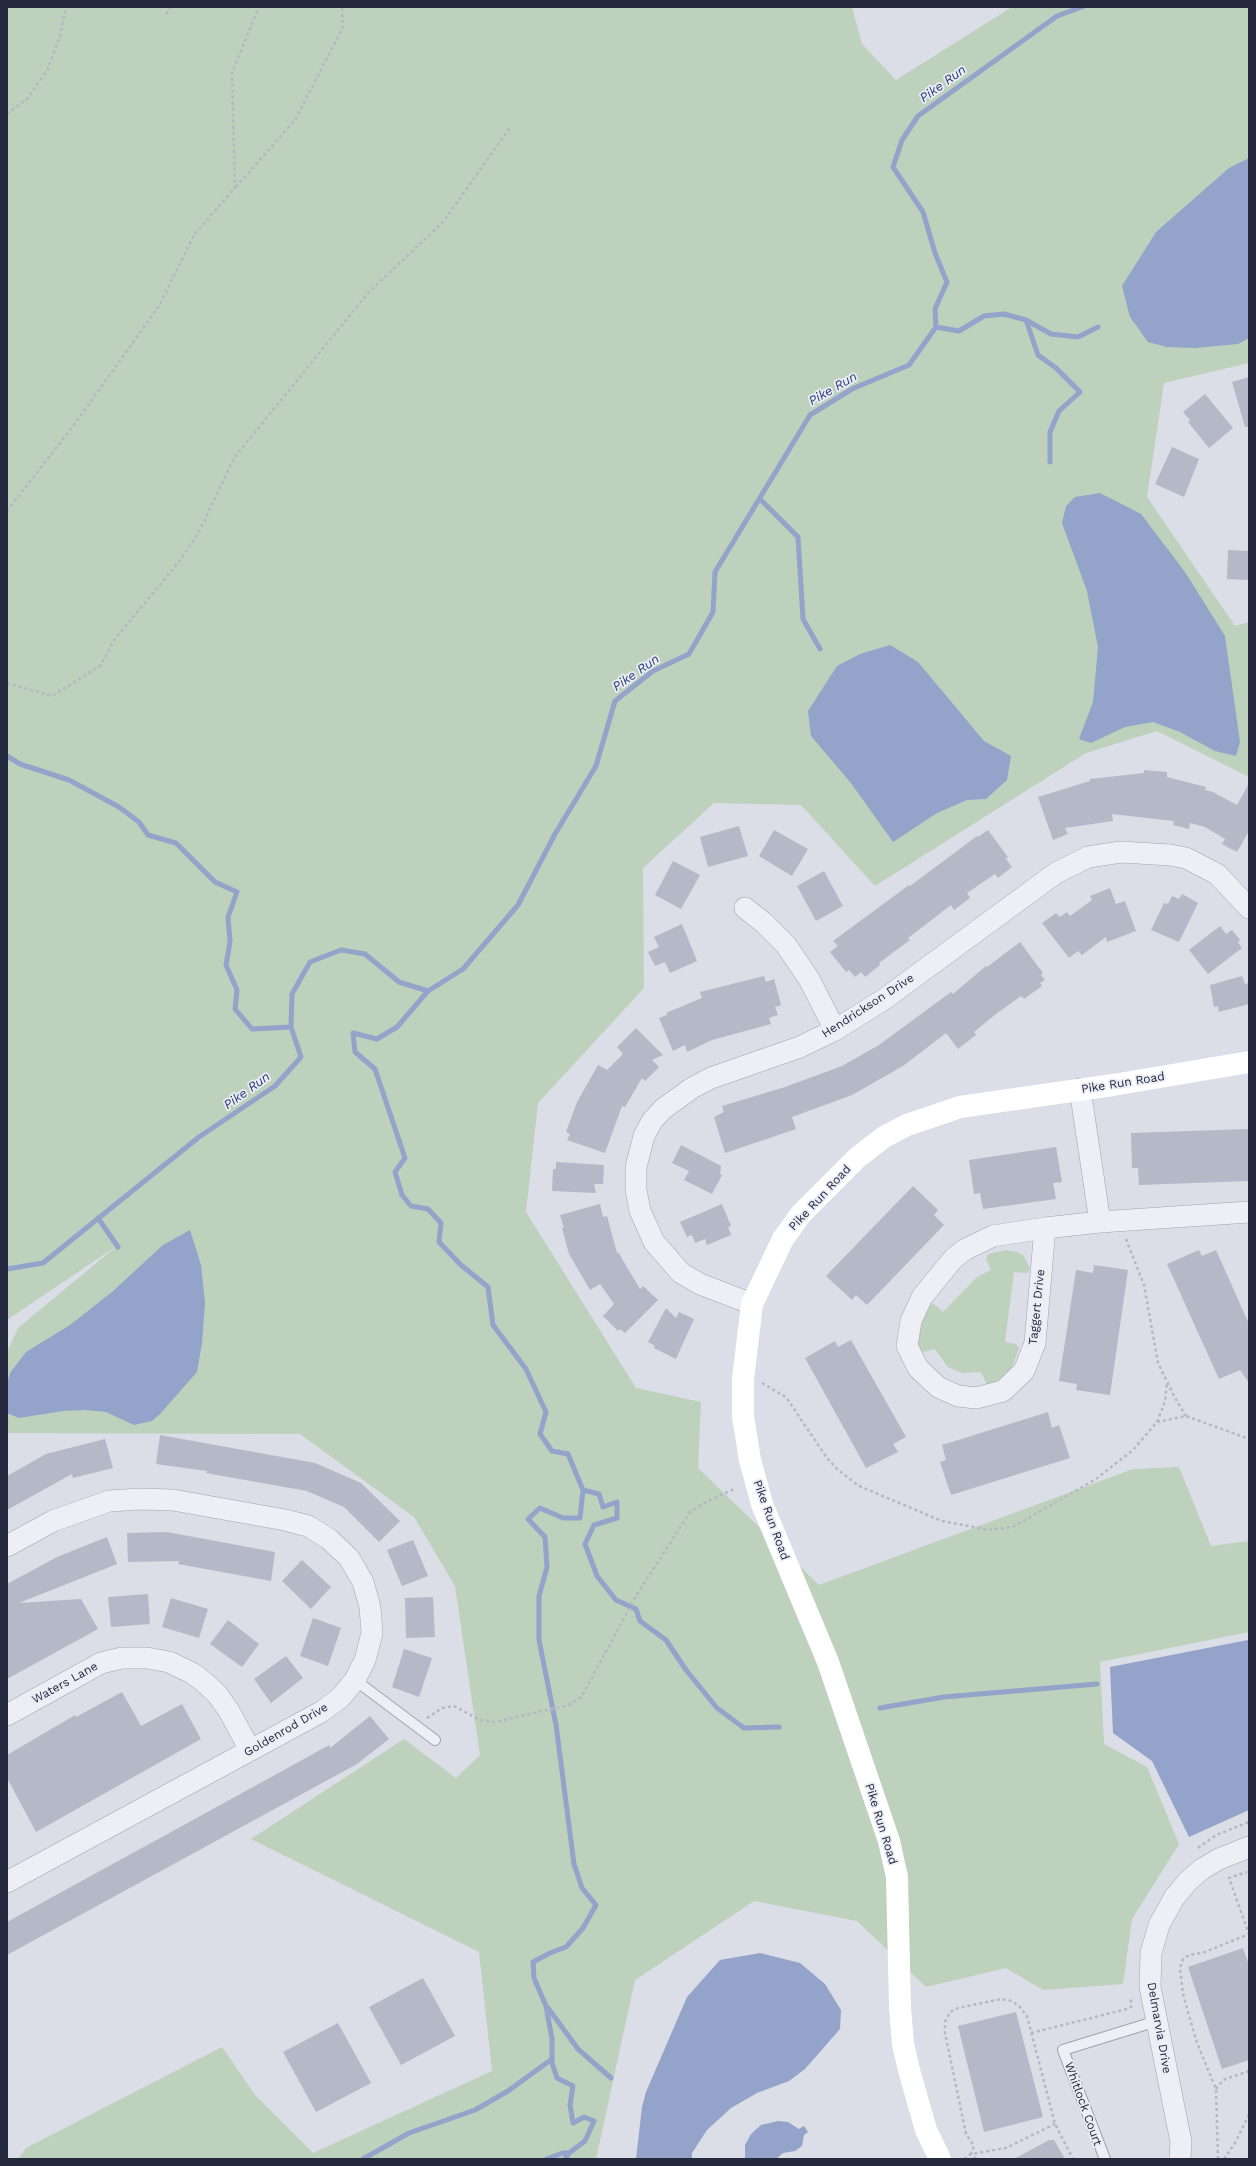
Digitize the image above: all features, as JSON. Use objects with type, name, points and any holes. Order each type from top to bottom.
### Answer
[{"type":"street","name":"Hendrickson Drive","points":[[752,1304],[700,1284],[681,1274],[654,1242],[640,1211],[636,1190],[636,1166],[644,1136],[652,1121],[663,1109],[692,1088],[710,1078],[800,1047],[835,1030],[883,1000],[1056,873],[1088,857],[1121,852],[1170,855],[1186,858],[1217,874],[1249,908]]},
{"type":"street","points":[[745,908],[764,923],[786,945],[809,979],[835,1030]]},
{"type":"street","name":"Pike Run Road","points":[[940,2159],[926,2130],[903,2044],[900,2008],[897,1878],[889,1841],[828,1662],[762,1504],[750,1460],[742,1416],[743,1379],[752,1304],[783,1239],[802,1214],[858,1157],[884,1137],[907,1125],[960,1107],[1249,1062]]},
{"type":"street","points":[[1080,1089],[1100,1222]]},
{"type":"street","name":"Taggert Drive","points":[[1045,1228],[1035,1344],[1024,1371],[1003,1391],[976,1398],[958,1396],[938,1387],[918,1368],[907,1346],[911,1321],[922,1297],[953,1259],[964,1250],[993,1236],[1045,1228],[1100,1222],[1249,1212]]},
{"type":"street","name":"Goldenrod Drive","points":[[7,1546],[54,1521],[82,1509],[109,1501],[140,1499],[173,1500],[308,1526],[329,1539],[349,1558],[363,1582],[370,1607],[372,1634],[365,1660],[355,1680],[340,1698],[321,1712],[7,1882]]},
{"type":"street","name":"Waters Lane","points":[[7,1715],[101,1663],[122,1658],[147,1658],[169,1662],[192,1673],[204,1682],[217,1694],[229,1711],[250,1750]]},
{"type":"street","name":"Delmarvia Drive","points":[[1180,2159],[1181,2142],[1150,1987],[1151,1953],[1159,1925],[1174,1898],[1188,1881],[1202,1869],[1219,1859],[1249,1849]]},
{"type":"lane","points":[[355,1680],[435,1740]]},
{"type":"lane","name":"Whitlock Court","points":[[1105,2159],[1063,2050],[1157,2021]]},
{"type":"path","points":[[7,114],[28,98],[48,69],[60,36],[66,7]]},
{"type":"path","points":[[166,14],[171,7]]},
{"type":"path","points":[[235,188],[232,73],[259,7]]},
{"type":"path","points":[[7,511],[74,425],[158,306],[194,235],[295,120],[344,27],[342,7]]},
{"type":"path","points":[[7,684],[52,696],[100,666],[115,639],[178,563],[198,534],[234,458],[368,292],[444,221],[511,126]]},
{"type":"path","points":[[1123,1231],[1144,1285],[1158,1362],[1167,1382],[1186,1416]]},
{"type":"path","points":[[755,1381],[786,1397],[827,1458],[838,1470],[858,1486],[942,1521],[988,1530],[1013,1527],[1096,1479],[1133,1450],[1157,1422],[1165,1402],[1167,1382]]},
{"type":"path","points":[[1157,1422],[1186,1416],[1249,1439]]},
{"type":"path","points":[[415,1725],[442,1708],[454,1706],[480,1720],[495,1722],[541,1713],[570,1705],[582,1696],[636,1596],[690,1512],[702,1504],[734,1490]]},
{"type":"path","points":[[1218,2159],[1216,2089],[1197,2043],[1183,1994],[1180,1968],[1183,1960],[1189,1956],[1206,1952],[1249,1935],[1229,1878],[1247,1872]]},
{"type":"path","points":[[971,2154],[974,2146],[966,2134],[945,2033],[947,2017],[958,2008],[1000,1999],[1012,2001],[1024,2010],[1055,2124],[1073,2159]]},
{"type":"path","points":[[1216,2089],[1223,2080],[1249,2071]]},
{"type":"path","points":[[1224,2159],[1235,2143],[1249,2115]]},
{"type":"path","points":[[964,2159],[971,2154],[1006,2148],[1055,2124]]},
{"type":"path","points":[[971,2154],[976,2159]]},
{"type":"green space","points":[[7,7],[852,7],[862,44],[896,80],[1012,7],[1249,7],[1249,363],[1164,383],[1147,497],[1235,626],[1249,622],[1249,777],[1157,731],[1086,753],[875,886],[801,805],[714,803],[643,868],[644,988],[538,1103],[526,1212],[636,1388],[701,1402],[698,1468],[819,1585],[1133,1469],[1179,1467],[1211,1546],[1249,1541],[1249,1632],[1100,1662],[1104,1744],[1147,1767],[1179,1844],[1132,1919],[1123,1984],[1043,1990],[1006,1968],[926,1987],[857,1921],[754,1901],[635,1980],[596,2159],[18,2159],[26,2148],[222,2047],[255,2095],[313,2153],[492,2071],[479,1952],[251,1839],[404,1739],[456,1778],[480,1755],[455,1586],[414,1517],[300,1434],[7,1433],[7,1352],[18,1328],[118,1245],[7,1320]]},
{"type":"green space","points":[[1006,1250],[1017,1252],[1024,1256],[1030,1269],[1027,1273],[1014,1272],[1005,1342],[1016,1344],[1019,1348],[1013,1365],[1007,1373],[997,1381],[987,1385],[981,1372],[962,1373],[948,1367],[935,1349],[919,1353],[917,1340],[918,1328],[928,1306],[934,1304],[943,1312],[977,1277],[991,1270],[986,1259],[988,1254]]},
{"type":"water","points":[[1249,158],[1249,338],[1238,344],[1196,348],[1167,347],[1148,342],[1130,317],[1122,286],[1156,232],[1229,168]]},
{"type":"water","points":[[1100,493],[1141,514],[1185,572],[1225,636],[1240,742],[1236,756],[1215,751],[1180,732],[1153,722],[1125,727],[1091,743],[1079,739],[1093,702],[1098,647],[1087,591],[1062,523],[1066,506],[1075,497]]},
{"type":"water","points":[[890,645],[918,662],[984,741],[1011,756],[1007,780],[986,799],[967,800],[937,813],[893,842],[851,783],[811,736],[808,711],[837,666],[860,654]]},
{"type":"water","points":[[190,1230],[201,1265],[205,1303],[202,1343],[197,1372],[160,1414],[152,1421],[134,1425],[106,1412],[85,1410],[63,1411],[19,1418],[7,1413],[7,1384],[10,1373],[26,1352],[70,1325],[112,1292],[163,1245]]},
{"type":"water","points":[[1248,1640],[1249,1810],[1189,1837],[1152,1761],[1113,1733],[1110,1667]]},
{"type":"water","points":[[760,1953],[800,1963],[825,1984],[841,2010],[840,2029],[805,2069],[789,2081],[757,2093],[731,2108],[707,2130],[692,2153],[692,2159],[636,2159],[642,2107],[646,2092],[687,1997],[720,1960]]},
{"type":"water","points":[[778,2121],[788,2122],[799,2129],[804,2126],[808,2132],[804,2135],[802,2146],[795,2151],[783,2153],[776,2159],[745,2159],[745,2145],[751,2134],[761,2125]]},
{"type":"building","points":[[1249,377],[1249,427],[1245,427],[1232,382]]},
{"type":"building","points":[[1205,394],[1233,428],[1209,448],[1188,422],[1190,420],[1183,412]]},
{"type":"building","points":[[1172,447],[1199,459],[1184,497],[1155,484]]},
{"type":"building","points":[[1228,550],[1249,551],[1249,580],[1227,579]]},
{"type":"building","points":[[1144,770],[1167,772],[1167,777],[1206,787],[1205,790],[1213,792],[1237,805],[1249,783],[1249,831],[1237,852],[1222,844],[1225,839],[1205,827],[1190,823],[1189,829],[1173,825],[1174,821],[1112,814],[1113,821],[1065,828],[1068,834],[1053,840],[1038,797],[1090,781],[1090,779],[1144,773]]},
{"type":"building","points":[[739,826],[748,856],[708,867],[700,837]]},
{"type":"building","points":[[774,830],[808,849],[792,876],[759,856]]},
{"type":"building","points":[[988,830],[1008,857],[1006,859],[1012,867],[998,878],[995,874],[967,893],[970,898],[954,910],[951,905],[908,938],[910,940],[879,963],[880,965],[865,977],[861,972],[855,977],[849,970],[846,972],[830,952],[838,946],[833,941],[977,836],[978,837]]},
{"type":"building","points":[[673,861],[700,875],[681,909],[655,895]]},
{"type":"building","points":[[824,871],[843,906],[816,921],[797,886]]},
{"type":"building","points":[[1110,888],[1116,904],[1125,901],[1136,931],[1107,942],[1106,937],[1082,955],[1078,951],[1069,958],[1042,923],[1056,913],[1060,917],[1067,912],[1070,916],[1092,900],[1090,896]]},
{"type":"building","points":[[1182,894],[1198,903],[1179,942],[1151,930],[1164,903],[1168,904],[1172,896],[1179,899]]},
{"type":"building","points":[[682,924],[697,961],[670,973],[665,962],[655,966],[648,952],[659,947],[654,937]]},
{"type":"building","points":[[1220,926],[1226,934],[1232,930],[1240,940],[1238,942],[1242,948],[1208,974],[1189,950]]},
{"type":"building","points":[[1020,942],[1043,973],[1041,975],[1045,980],[1040,983],[1042,986],[1024,999],[1021,996],[996,1014],[974,1032],[976,1035],[958,1049],[946,1033],[903,1066],[852,1095],[792,1117],[796,1129],[725,1153],[714,1117],[724,1112],[722,1106],[785,1087],[842,1066],[879,1045],[951,992],[953,994],[986,966],[987,967]]},
{"type":"building","points":[[764,976],[766,982],[774,979],[781,1005],[775,1007],[778,1015],[769,1018],[771,1024],[712,1040],[687,1052],[685,1045],[673,1051],[659,1018],[667,1015],[666,1013],[702,998],[700,992]]},
{"type":"building","points":[[1242,976],[1245,984],[1249,983],[1249,1004],[1219,1012],[1218,1006],[1214,1007],[1210,985]]},
{"type":"building","points":[[636,1028],[663,1055],[652,1060],[659,1067],[645,1081],[642,1078],[625,1107],[622,1106],[605,1153],[567,1140],[570,1134],[566,1132],[577,1102],[598,1065],[607,1070],[623,1054],[617,1047]]},
{"type":"building","points":[[1249,1129],[1249,1181],[1139,1185],[1138,1168],[1132,1168],[1131,1133]]},
{"type":"building","points":[[681,1145],[721,1166],[720,1174],[722,1175],[712,1194],[684,1180],[689,1171],[672,1163]]},
{"type":"building","points":[[1056,1147],[1062,1182],[1053,1183],[1056,1199],[983,1209],[980,1193],[974,1194],[969,1160]]},
{"type":"building","points":[[556,1162],[604,1165],[603,1184],[594,1184],[596,1193],[552,1191],[553,1169],[556,1169]]},
{"type":"building","points":[[913,1186],[938,1210],[934,1215],[944,1225],[867,1305],[856,1295],[852,1300],[826,1276]]},
{"type":"building","points":[[600,1204],[603,1217],[607,1216],[617,1253],[618,1252],[640,1289],[643,1286],[658,1300],[625,1333],[620,1329],[618,1331],[603,1316],[614,1304],[600,1284],[590,1290],[569,1254],[562,1228],[564,1228],[560,1215]]},
{"type":"building","points":[[722,1204],[731,1226],[728,1227],[731,1235],[707,1245],[705,1239],[695,1243],[692,1235],[687,1237],[680,1222]]},
{"type":"building","points":[[1199,1250],[1202,1256],[1216,1250],[1249,1324],[1249,1383],[1240,1370],[1219,1379],[1167,1264]]},
{"type":"building","points":[[1094,1265],[1128,1270],[1110,1395],[1076,1390],[1077,1384],[1059,1381],[1076,1270],[1093,1273]]},
{"type":"building","points":[[666,1308],[676,1318],[679,1312],[694,1319],[676,1359],[654,1348],[655,1346],[648,1342]]},
{"type":"building","points":[[851,1340],[906,1437],[893,1444],[898,1452],[866,1468],[805,1358],[835,1341],[838,1347]]},
{"type":"building","points":[[1048,1412],[1052,1428],[1059,1425],[1070,1458],[951,1495],[940,1462],[946,1460],[942,1445]]},
{"type":"building","points":[[160,1435],[315,1463],[361,1483],[400,1521],[379,1542],[344,1507],[307,1491],[206,1473],[207,1471],[156,1464]]},
{"type":"building","points":[[105,1439],[113,1468],[73,1478],[72,1474],[7,1510],[7,1476],[46,1454]]},
{"type":"building","points":[[167,1532],[275,1552],[271,1581],[178,1564],[179,1561],[128,1562],[127,1533]]},
{"type":"building","points":[[107,1537],[117,1564],[19,1603],[81,1599],[98,1629],[7,1679],[7,1584],[57,1557]]},
{"type":"building","points":[[413,1540],[428,1576],[402,1586],[387,1550]]},
{"type":"building","points":[[302,1560],[331,1587],[311,1609],[282,1581]]},
{"type":"building","points":[[148,1594],[150,1624],[111,1627],[108,1597]]},
{"type":"building","points":[[433,1597],[435,1637],[406,1638],[405,1598]]},
{"type":"building","points":[[171,1598],[208,1609],[199,1638],[162,1627]]},
{"type":"building","points":[[313,1618],[341,1628],[328,1666],[300,1656]]},
{"type":"building","points":[[228,1620],[259,1644],[242,1667],[210,1644]]},
{"type":"building","points":[[404,1649],[432,1658],[419,1697],[392,1687]]},
{"type":"building","points":[[286,1656],[303,1678],[271,1703],[254,1679]]},
{"type":"building","points":[[122,1692],[141,1726],[182,1704],[201,1739],[36,1832],[7,1778],[7,1755],[75,1715],[76,1717]]},
{"type":"building","points":[[370,1716],[389,1739],[357,1764],[7,1955],[7,1922],[329,1745],[330,1748]]},
{"type":"building","points":[[1243,1948],[1249,1965],[1249,2060],[1222,2069],[1188,1967]]},
{"type":"building","points":[[423,1978],[455,2036],[401,2065],[369,2007]]},
{"type":"building","points":[[1016,2012],[1043,2117],[984,2132],[958,2026]]},
{"type":"building","points":[[338,2023],[371,2083],[316,2112],[283,2052]]},
{"type":"building","points":[[1049,2140],[1054,2140],[1065,2159],[1014,2159]]},
{"type":"waterway","name":"Pike Run","points":[[7,1269],[43,1263],[199,1137],[275,1086],[301,1057],[291,1027],[292,994],[310,962],[341,950],[365,954],[399,982],[428,991],[463,969],[518,905],[555,834],[596,766],[615,701],[653,671],[689,654],[713,612],[715,572],[810,415],[852,389],[909,365],[936,327],[935,309],[947,282],[935,253],[923,212],[893,167],[902,140],[918,116],[1057,16],[1082,7]]},
{"type":"waterway","points":[[936,327],[959,331],[984,316],[1004,314],[1026,320],[1051,334],[1078,337],[1098,327]]},
{"type":"waterway","points":[[1026,320],[1038,355],[1056,368],[1080,392],[1059,411],[1050,432],[1050,462]]},
{"type":"waterway","points":[[760,499],[798,537],[803,619],[820,649]]},
{"type":"waterway","points":[[7,756],[20,764],[69,780],[119,807],[139,822],[148,835],[176,843],[215,882],[237,892],[228,917],[230,942],[226,965],[237,990],[235,1009],[252,1029],[291,1027]]},
{"type":"waterway","points":[[428,991],[397,1027],[377,1039],[353,1033],[355,1052],[375,1069],[405,1158],[395,1172],[402,1195],[411,1206],[428,1209],[441,1223],[439,1242],[461,1265],[488,1287],[493,1325],[526,1369],[546,1412],[540,1434],[552,1451],[568,1454],[583,1490],[580,1518],[563,1518],[540,1508],[528,1519],[545,1537],[547,1567],[539,1596],[539,1640],[556,1725],[574,1864],[582,1888],[596,1905],[583,1928],[566,1947],[533,1962],[534,1978],[546,2006],[552,2039],[552,2063],[557,2078],[573,2086],[570,2105],[573,2123],[584,2117],[594,2121],[585,2141],[569,2153],[565,2159]]},
{"type":"waterway","points":[[98,1218],[118,1247]]},
{"type":"waterway","points":[[583,1490],[599,1494],[603,1507],[617,1502],[617,1518],[594,1525],[585,1544],[597,1576],[616,1600],[636,1609],[640,1621],[666,1640],[686,1670],[717,1708],[744,1728],[779,1727]]},
{"type":"waterway","points":[[880,1708],[944,1697],[1097,1684]]},
{"type":"waterway","points":[[548,2008],[578,2049],[611,2078]]},
{"type":"waterway","points":[[363,2159],[409,2133],[475,2110],[508,2091],[552,2059]]},
{"type":"waterway","points":[[546,2159],[563,2153],[569,2153]]}]
